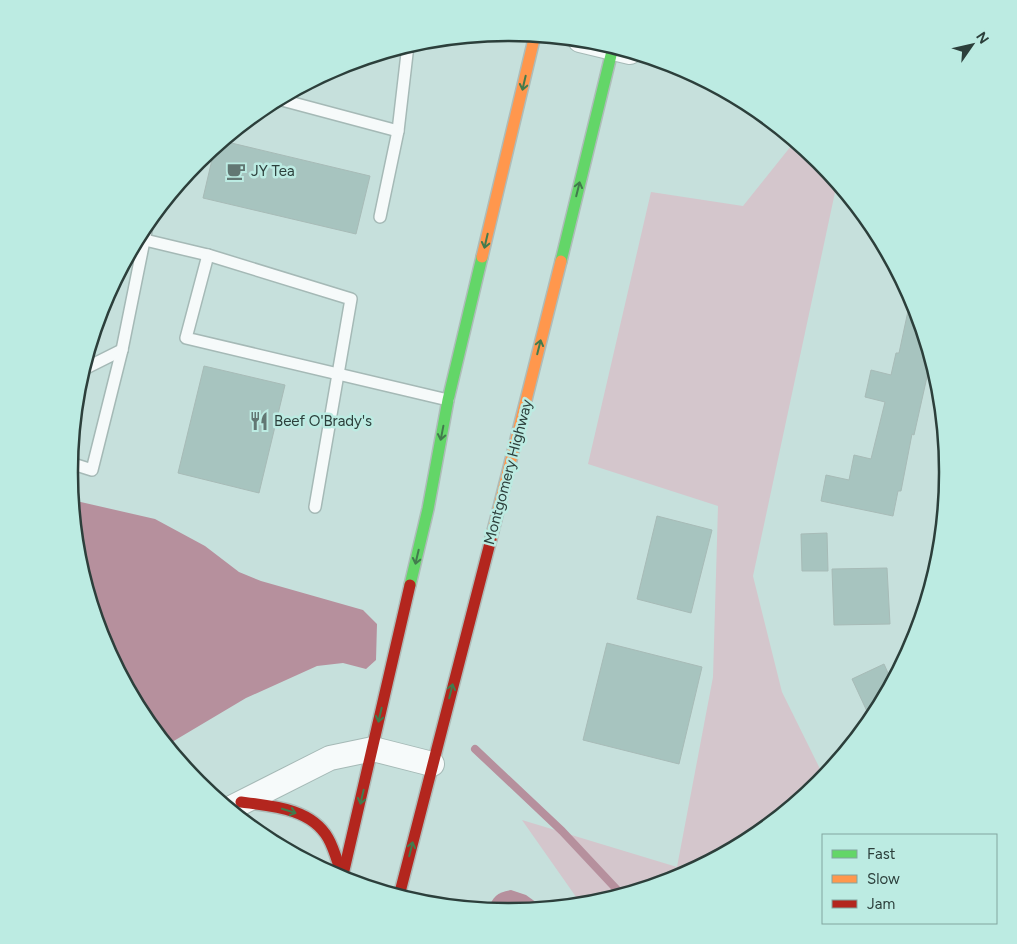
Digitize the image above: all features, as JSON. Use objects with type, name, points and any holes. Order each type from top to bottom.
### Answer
[{"type":"main road","points":[[344,870],[428,509],[448,400],[534,42]]},
{"type":"main road","name":"Montgomery Highway","points":[[401,889],[525,403],[617,55]]},
{"type":"main road","points":[[236,806],[286,809],[304,816],[321,828],[330,842],[338,867]]},
{"type":"street","points":[[236,806],[330,758],[373,749],[432,764]]},
{"type":"lane","points":[[380,217],[398,131],[407,54]]},
{"type":"lane","points":[[289,102],[398,131]]},
{"type":"lane","points":[[147,238],[351,300],[315,508]]},
{"type":"lane","points":[[78,466],[92,470],[122,350],[140,249]]},
{"type":"lane","points":[[208,256],[186,338],[448,400]]},
{"type":"lane","points":[[91,366],[122,350]]},
{"type":"shaded area","points":[[791,146],[835,192],[753,576],[782,692],[820,769],[793,796],[771,814],[724,845],[673,870],[647,880],[576,897],[522,820],[677,867],[713,677],[718,506],[588,464],[651,192],[743,206]]},
{"type":"shaded area","points":[[79,502],[155,519],[205,546],[239,572],[261,581],[363,610],[377,624],[376,660],[366,669],[343,663],[317,666],[246,698],[173,741],[135,687],[111,637],[92,583],[81,528]]},
{"type":"shaded area","points":[[511,890],[526,895],[536,902],[491,902],[502,892]]},
{"type":"building","points":[[230,143],[370,176],[356,234],[203,198],[212,159]]},
{"type":"building","points":[[908,312],[928,373],[914,435],[912,434],[901,491],[898,491],[893,516],[821,501],[826,475],[849,480],[854,455],[871,459],[885,402],[865,397],[871,370],[891,375],[896,353],[899,353]]},
{"type":"building","points":[[204,366],[285,385],[259,493],[178,473]]},
{"type":"building","points":[[657,516],[712,530],[691,613],[637,599]]},
{"type":"building","points":[[827,533],[828,571],[802,571],[801,534]]},
{"type":"building","points":[[887,568],[890,624],[834,625],[832,569]]},
{"type":"building","points":[[607,643],[702,667],[679,764],[583,740]]},
{"type":"building","points":[[884,664],[889,675],[867,711],[852,679]]},
{"type":"waterway","points":[[475,749],[562,831],[616,889]]},
{"type":"traffic: fast","points":[[561,261],[611,54]]},
{"type":"traffic: fast","points":[[410,585],[428,509],[448,400],[482,257]]},
{"type":"traffic: slow","points":[[482,257],[533,42]]},
{"type":"traffic: slow","points":[[491,539],[561,261]]},
{"type":"traffic: jam","points":[[401,889],[491,539]]},
{"type":"traffic: jam","points":[[344,870],[410,585]]},
{"type":"traffic: jam","points":[[241,802],[289,810],[311,820],[321,828],[328,838],[340,868]]},
{"type":"place","name":"JY Tea","points":[[236,171]]},
{"type":"place","name":"Beef O'Brady's","points":[[259,421]]}]
